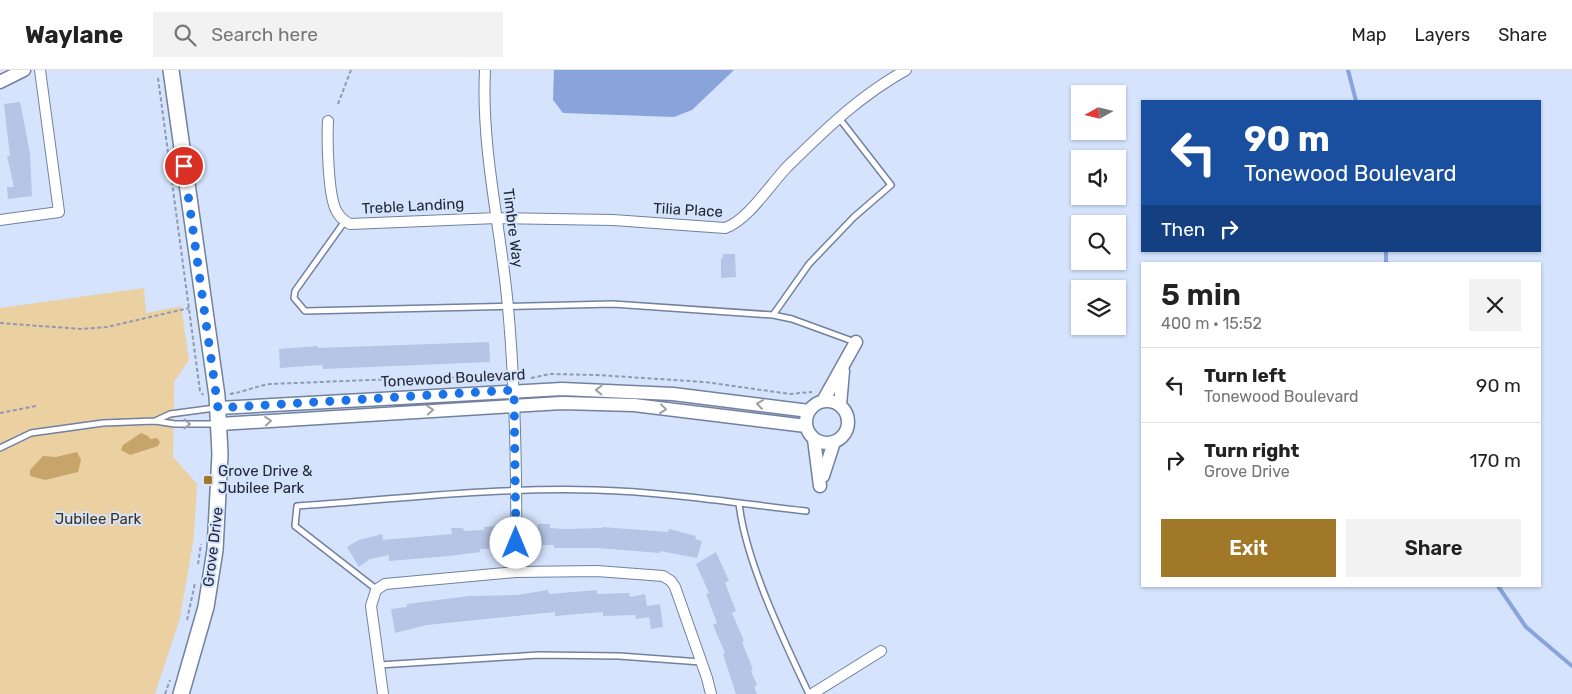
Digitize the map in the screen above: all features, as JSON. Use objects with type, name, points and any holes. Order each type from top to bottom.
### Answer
[{"type":"main road","name":"Grove Drive","points":[[171,70],[212,408],[220,424],[220,487],[215,550],[206,606],[181,694]]},
{"type":"street","points":[[0,82],[24,70]]},
{"type":"street","points":[[0,220],[59,212],[40,70]]},
{"type":"street","name":"Timbre Way","points":[[485,70],[485,128],[508,306],[515,404],[516,572]]},
{"type":"street","name":"Tilia Place","points":[[497,218],[613,220],[725,228],[734,225],[765,190],[838,117],[875,88],[906,70]]},
{"type":"street","name":"Treble Landing","points":[[328,121],[327,145],[334,205],[345,221],[364,224],[497,218]]},
{"type":"street","points":[[823,401],[856,342]]},
{"type":"street","points":[[840,405],[844,361]]},
{"type":"street","name":"Tonewood Boulevard","points":[[212,408],[514,390],[602,390],[673,394],[809,411]]},
{"type":"street","points":[[814,439],[824,443],[834,442],[843,436],[848,423],[845,411],[840,405],[832,401],[823,401],[814,405],[809,411],[806,426],[814,439],[820,486],[834,442]]},
{"type":"street","name":"Tonewood Boulevard","points":[[220,424],[515,404],[634,405],[806,426]]},
{"type":"street","points":[[383,694],[371,606],[376,590],[384,584],[516,572],[597,571],[663,576],[671,581],[675,587],[702,663],[711,694]]},
{"type":"street","points":[[810,694],[881,651]]},
{"type":"lane","points":[[772,315],[809,264],[854,217],[891,185],[838,117]]},
{"type":"lane","points":[[345,221],[295,291],[294,298],[305,311],[639,305],[772,315],[792,319],[856,342]]},
{"type":"lane","points":[[155,420],[170,414],[212,408]]},
{"type":"lane","points":[[0,448],[31,433],[103,423],[155,420],[175,424],[220,424]]},
{"type":"lane","points":[[376,590],[295,526],[296,506],[516,491],[593,490],[654,492],[806,511]]},
{"type":"lane","points":[[739,503],[744,531],[764,589],[810,694]]},
{"type":"lane","points":[[379,664],[538,655],[619,656],[702,663]]},
{"type":"path","points":[[156,70],[200,390],[212,408]]},
{"type":"path","points":[[338,104],[351,70]]},
{"type":"path","points":[[0,323],[37,328],[107,327],[189,308]]},
{"type":"path","points":[[254,390],[258,386],[270,384],[422,378],[493,377],[501,380]]},
{"type":"path","points":[[0,413],[36,406]]},
{"type":"path","points":[[197,570],[202,537]]},
{"type":"path","points":[[186,626],[196,579]]},
{"type":"path","points":[[165,694],[172,675]]},
{"type":"green space","name":"Jubilee Park","points":[[144,288],[146,313],[181,306],[189,360],[174,382],[173,457],[197,484],[194,536],[180,618],[155,694],[0,694],[0,308]]},
{"type":"shaded area","points":[[141,433],[150,439],[157,438],[160,442],[158,446],[130,455],[121,450],[123,445]]},
{"type":"shaded area","points":[[77,452],[81,460],[78,472],[45,480],[30,476],[30,470],[43,456],[56,457]]},
{"type":"water","points":[[554,70],[734,70],[692,110],[674,117],[563,113],[553,100]]},
{"type":"building","points":[[20,102],[30,153],[32,196],[8,199],[7,187],[14,187],[7,156],[10,156],[4,104]]},
{"type":"building","points":[[723,254],[735,254],[736,277],[721,278],[721,258],[723,258]]},
{"type":"building","points":[[489,342],[490,362],[323,369],[322,365],[280,368],[279,349],[318,346],[318,348]]},
{"type":"building","points":[[538,524],[550,524],[550,528],[566,529],[602,527],[668,532],[669,529],[696,536],[695,539],[702,541],[697,558],[660,551],[660,553],[598,548],[554,548],[554,545],[537,545]]},
{"type":"building","points":[[496,526],[498,548],[480,549],[480,552],[389,561],[389,555],[370,559],[359,567],[347,547],[359,540],[382,534],[383,540],[452,534],[451,528],[463,528],[464,531],[484,530],[484,527]]},
{"type":"building","points":[[716,552],[729,581],[725,583],[736,611],[732,613],[744,641],[742,642],[753,670],[751,671],[757,685],[754,687],[757,694],[736,694],[723,654],[725,653],[713,625],[717,623],[706,594],[709,593],[696,564]]},
{"type":"building","points":[[548,590],[549,594],[597,590],[597,594],[629,593],[630,597],[645,594],[647,606],[660,604],[663,627],[651,629],[649,617],[636,619],[635,615],[603,616],[603,612],[555,616],[555,612],[427,625],[395,633],[391,609],[407,607],[407,604],[469,596],[517,595]]},
{"type":"waterway","points":[[1348,70],[1356,100]]},
{"type":"waterway","points":[[1386,252],[1386,262]]},
{"type":"waterway","points":[[1499,587],[1526,627],[1572,666]]},
{"type":"place","name":"Grove Drive & Jubilee Park","points":[[208,480]]},
{"type":"route","points":[[184,166],[218,408],[514,390],[516,543]]}]
